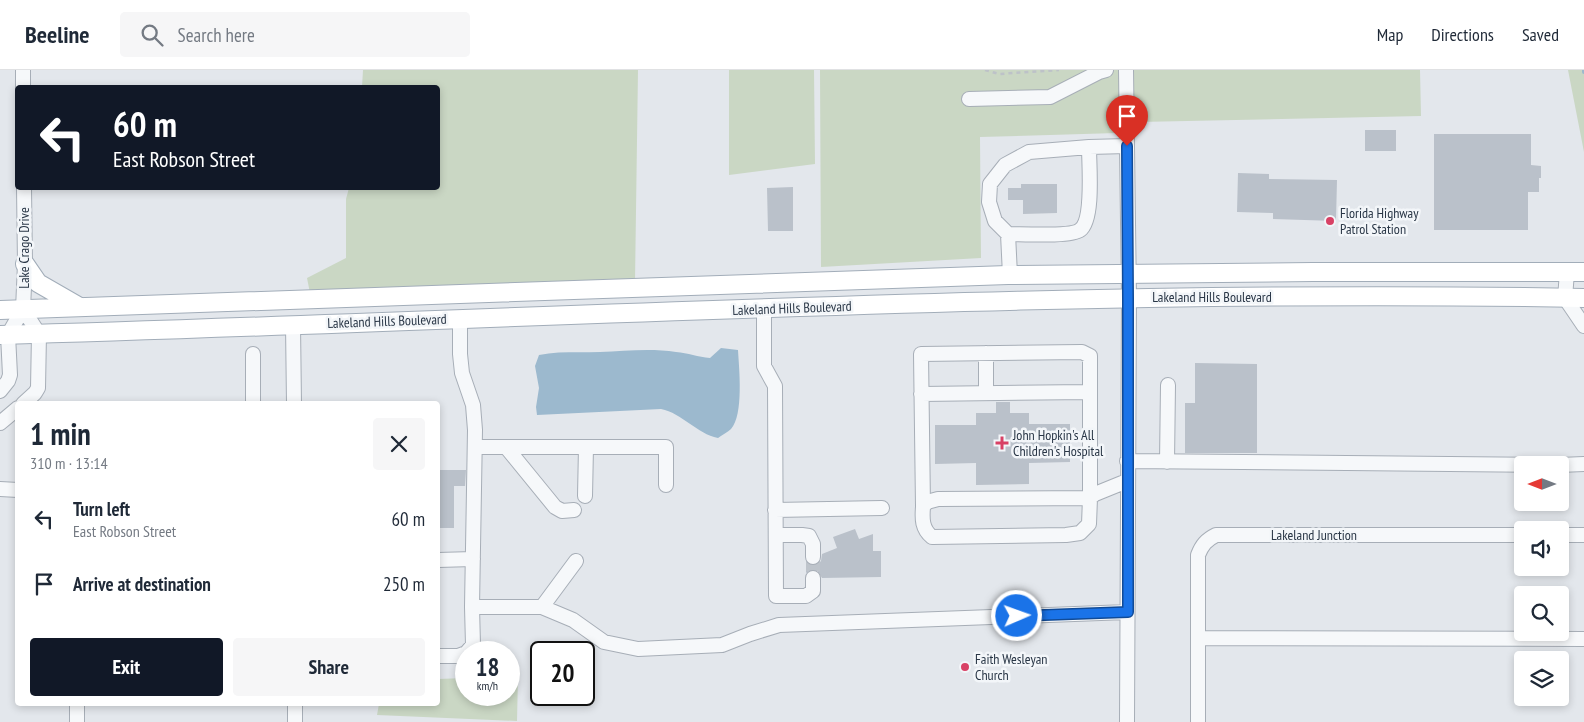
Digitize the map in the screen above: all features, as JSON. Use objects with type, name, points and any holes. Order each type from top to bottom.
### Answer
[{"type":"main road","points":[[25,264],[38,283],[79,307]]},
{"type":"main road","name":"Lakeland Hills Boulevard","points":[[0,310],[1010,275],[1575,272]]},
{"type":"main road","points":[[460,318],[472,306],[493,302],[635,298],[673,287]]},
{"type":"main road","name":"Lakeland Hills Boulevard","points":[[4,335],[1022,299],[1584,297]]},
{"type":"street","points":[[23,70],[23,85]]},
{"type":"street","points":[[969,99],[1050,97],[1098,72],[1106,70]]},
{"type":"street","points":[[1126,70],[1128,273],[1128,612],[1126,722]]},
{"type":"street","points":[[1090,148],[1089,212],[1085,225],[1080,230],[1068,234],[1008,234],[995,222],[989,202],[990,184],[1005,165],[1029,152],[1090,148],[1127,146]]},
{"type":"street","name":"Lake Crago Drive","points":[[23,309],[25,264],[24,190]]},
{"type":"street","points":[[1008,234],[1010,275]]},
{"type":"street","points":[[1575,272],[1584,297]]},
{"type":"street","points":[[1575,272],[1566,298],[1584,326]]},
{"type":"street","points":[[764,308],[764,366],[775,386],[776,596],[806,596],[812,591],[813,578]]},
{"type":"street","points":[[0,391],[10,375],[4,335],[23,309],[39,334],[38,388],[26,401]]},
{"type":"street","points":[[460,318],[462,373],[473,405],[475,447],[472,559],[473,641]]},
{"type":"street","points":[[293,325],[294,401]]},
{"type":"street","points":[[1082,352],[1090,356],[1090,392],[1089,524],[1080,533],[1066,535],[932,537],[927,533],[922,516],[921,354],[1082,352]]},
{"type":"street","points":[[986,353],[986,393]]},
{"type":"street","points":[[253,354],[253,401]]},
{"type":"street","points":[[1167,462],[1168,385]]},
{"type":"street","points":[[921,394],[1090,392]]},
{"type":"street","points":[[0,423],[15,410]]},
{"type":"street","points":[[475,447],[666,447],[666,485]]},
{"type":"street","points":[[506,447],[554,507],[562,511],[574,510]]},
{"type":"street","points":[[585,496],[586,447]]},
{"type":"street","points":[[1128,461],[1514,465]]},
{"type":"street","points":[[1569,465],[1584,464]]},
{"type":"street","points":[[923,507],[927,502],[938,499],[1090,498],[1127,481]]},
{"type":"street","points":[[0,489],[15,490]]},
{"type":"street","points":[[775,510],[882,508]]},
{"type":"street","points":[[776,535],[809,536],[813,557]]},
{"type":"street","name":"Lakeland Junction","points":[[1198,722],[1198,555],[1208,538],[1216,535],[1514,535]]},
{"type":"street","points":[[1569,535],[1584,535]]},
{"type":"street","points":[[440,560],[472,559]]},
{"type":"street","points":[[542,607],[576,561]]},
{"type":"street","points":[[472,607],[542,607],[573,620],[604,642],[638,649],[722,645],[780,625],[1128,612]]},
{"type":"street","points":[[1198,638],[1584,639]]},
{"type":"street","points":[[440,656],[455,656]]},
{"type":"street","points":[[77,706],[77,722]]},
{"type":"street","points":[[295,706],[295,722]]},
{"type":"path","points":[[985,70],[999,74],[1059,70]]},
{"type":"green space","points":[[363,70],[638,70],[635,282],[310,293],[307,278],[346,258],[346,199],[348,190],[440,190],[440,85],[362,85]]},
{"type":"green space","points":[[729,70],[814,70],[815,164],[729,175]]},
{"type":"green space","points":[[820,70],[1420,70],[1421,116],[1139,122],[1117,133],[980,137],[981,258],[821,267]]},
{"type":"green space","points":[[1568,70],[1584,70],[1584,152]]},
{"type":"green space","points":[[455,678],[455,706],[517,706],[517,721],[377,715],[379,706],[440,706],[440,679]]},
{"type":"water","points":[[721,348],[738,350],[740,391],[738,413],[735,422],[731,429],[718,438],[710,436],[669,411],[661,409],[537,415],[536,407],[539,388],[535,366],[539,355],[648,350],[710,358]]},
{"type":"building","points":[[1365,130],[1396,130],[1396,151],[1365,151]]},
{"type":"building","points":[[1434,134],[1531,134],[1531,165],[1541,166],[1541,178],[1539,178],[1539,192],[1528,192],[1528,230],[1434,230]]},
{"type":"building","points":[[1238,173],[1269,174],[1269,179],[1337,180],[1336,221],[1273,219],[1273,213],[1237,212]]},
{"type":"building","points":[[1021,184],[1057,184],[1057,213],[1023,214],[1023,200],[1008,200],[1008,188],[1021,188]]},
{"type":"building","points":[[793,187],[793,231],[768,231],[767,188]]},
{"type":"building","points":[[1195,363],[1257,364],[1257,453],[1185,453],[1185,403],[1195,403]]},
{"type":"building","points":[[996,402],[1010,402],[1010,413],[1029,413],[1029,424],[1070,424],[1070,462],[1029,463],[1029,484],[976,485],[976,463],[935,464],[935,425],[976,425],[976,413],[996,413]]},
{"type":"building","points":[[440,470],[466,470],[465,486],[454,486],[454,528],[440,528]]},
{"type":"building","points":[[855,529],[859,539],[873,534],[873,551],[881,551],[881,577],[822,578],[817,570],[813,569],[806,573],[806,562],[813,566],[817,565],[821,561],[822,554],[837,548],[833,537]]},
{"type":"tunnel","points":[[813,557],[813,578]]},
{"type":"place","name":"Florida Highway Patrol Station","points":[[1330,221]]},
{"type":"place","name":"John Hopkin's All Children's Hospital","points":[[1002,443]]},
{"type":"place","name":"Faith Wesleyan Church","points":[[965,667]]},
{"type":"route","points":[[1017,616],[1128,612],[1127,146]]}]
